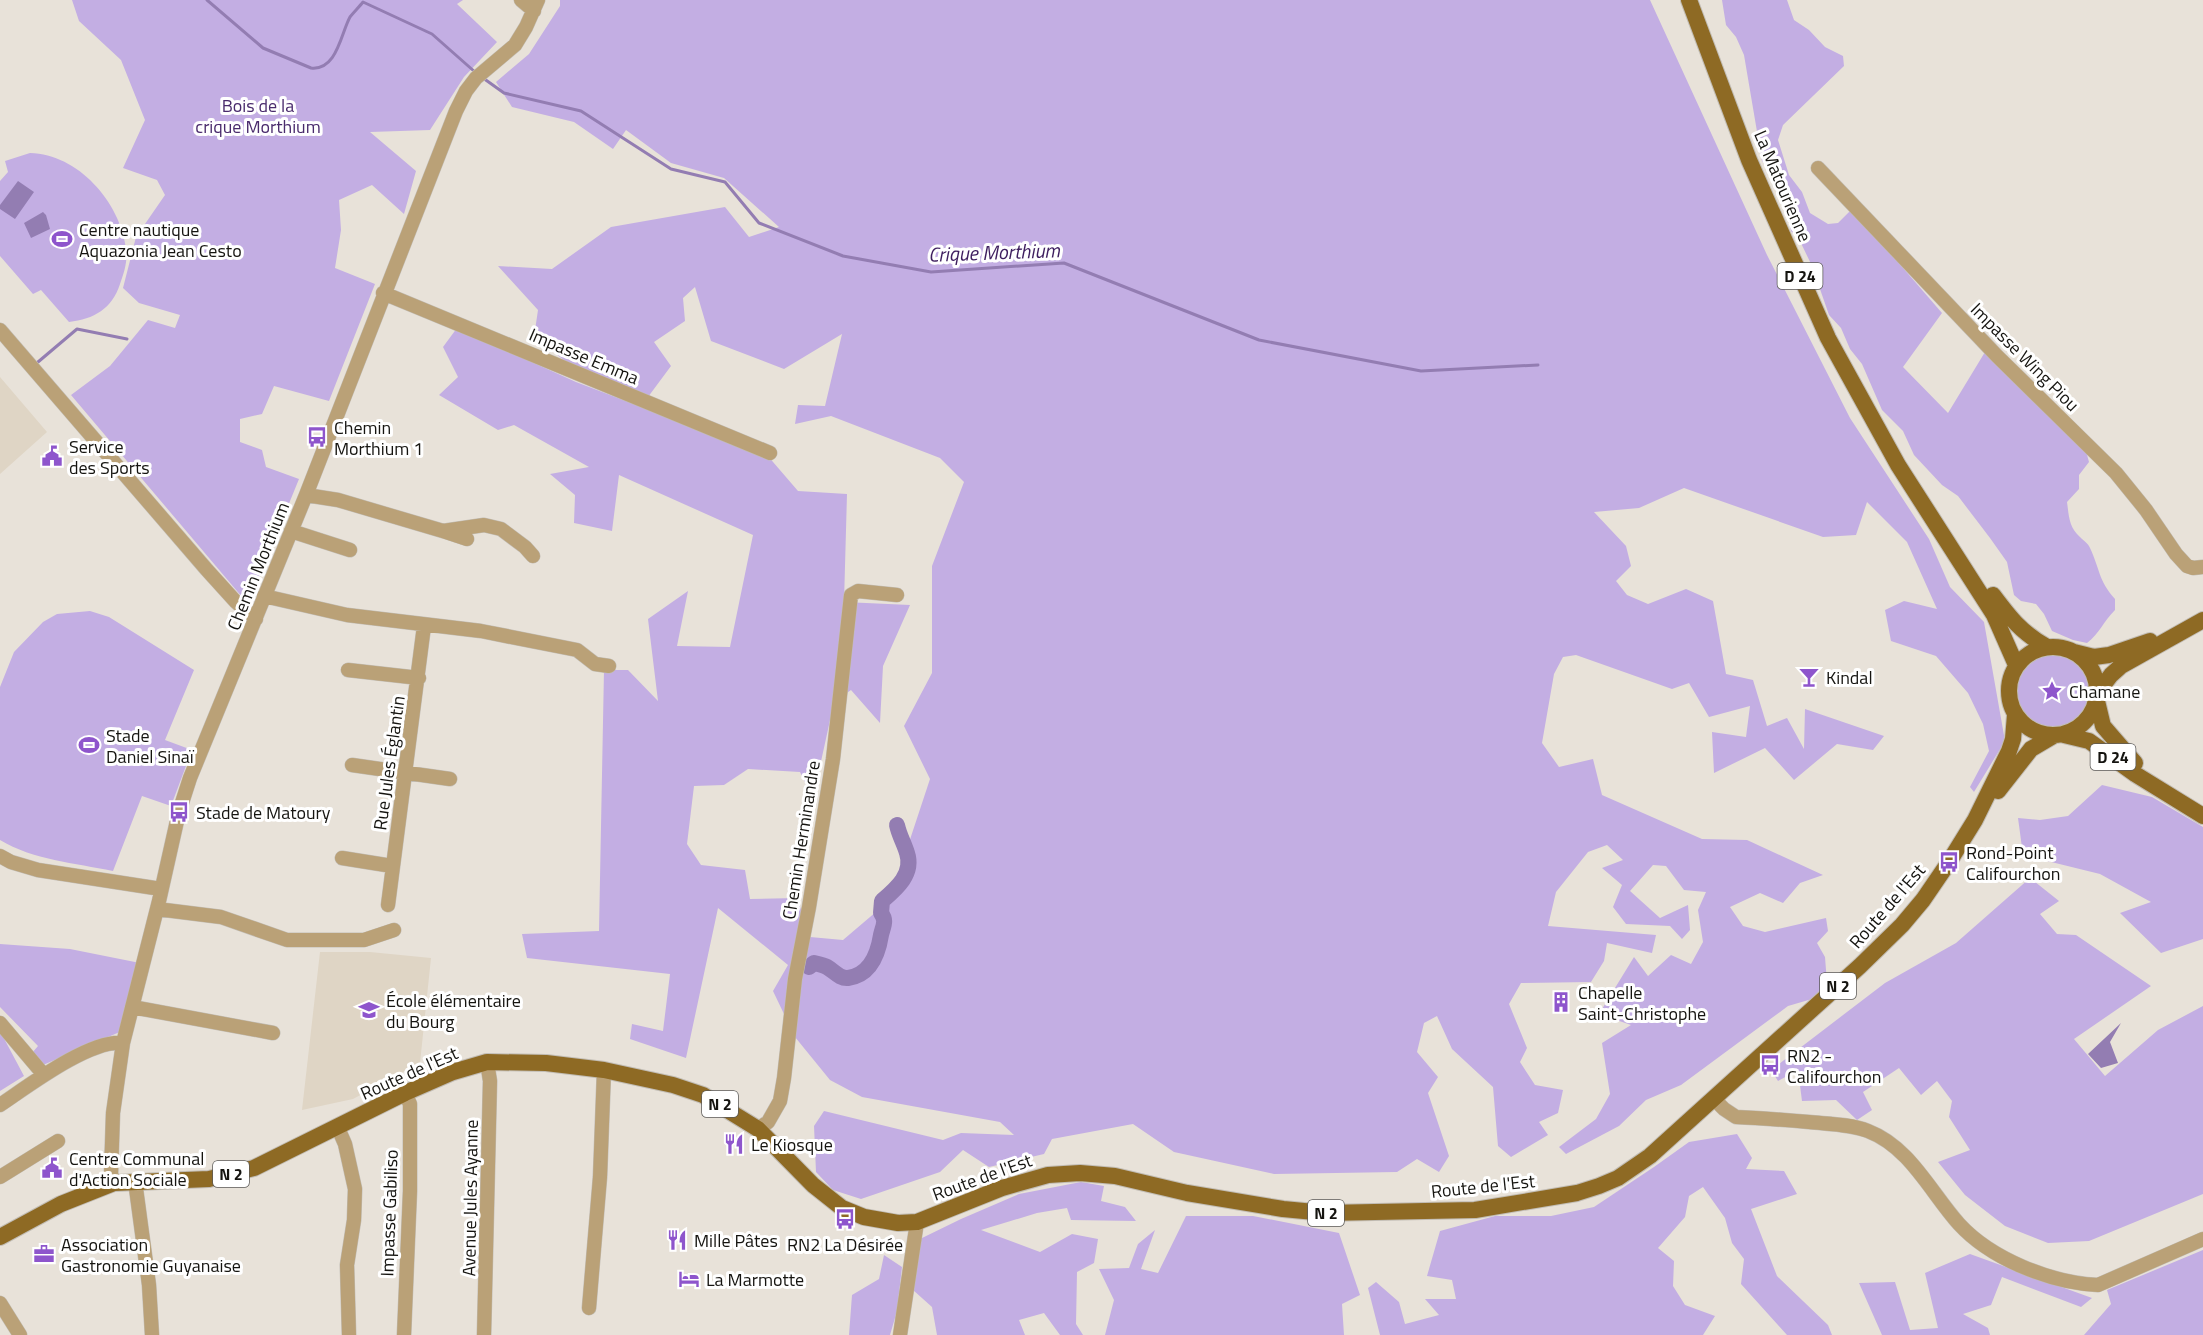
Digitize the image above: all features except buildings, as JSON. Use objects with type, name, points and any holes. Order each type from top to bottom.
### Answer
[{"type":"main road","name":"La Matourienne","points":[[1689,0],[1749,160],[1828,338],[1898,465],[1994,615],[2016,665]]},
{"type":"main road","name":"La Matourienne","points":[[1944,536],[2013,621],[2028,636],[2047,647]]},
{"type":"main road","name":"N 2","points":[[2047,647],[2061,647],[2094,657],[2109,655],[2197,623]]},
{"type":"main road","name":"N 2","points":[[2059,735],[2076,730],[2085,722],[2110,675],[2121,666],[2197,623]]},
{"type":"main road","points":[[2016,665],[2035,650],[2047,647]]},
{"type":"main road","points":[[2074,652],[2084,659],[2091,669],[2096,680],[2097,697]]},
{"type":"main road","name":"N 2","points":[[2015,715],[2008,690],[2010,677],[2016,665]]},
{"type":"main road","name":"D 24","points":[[2097,697],[2099,716],[2106,731],[2159,787]]},
{"type":"main road","points":[[2015,715],[2025,726],[2038,734],[2059,735]]},
{"type":"main road","name":"Route de l'Est","points":[[0,1237],[61,1204],[114,1183],[209,1179],[254,1168],[405,1093],[453,1072],[487,1062],[546,1063],[604,1070],[673,1085],[704,1095],[758,1129],[813,1185],[842,1208],[882,1221],[917,1222],[1002,1188],[1048,1175],[1080,1173],[1115,1176],[1187,1193],[1283,1209],[1325,1213],[1407,1212],[1496,1207],[1577,1193],[1618,1178],[1650,1156],[1860,966],[1902,925],[1935,883],[1974,820],[2009,751],[2013,739],[2015,715]]},
{"type":"main road","name":"Route de l'Est","points":[[1974,820],[2031,749],[2059,735]]},
{"type":"main road","name":"D 24","points":[[2059,735],[2089,741],[2135,774],[2203,816]]},
{"type":"street","points":[[521,0],[536,5]]},
{"type":"street","name":"Chemin Morthium","points":[[114,1183],[111,1174],[113,1113],[123,1043],[179,812],[190,778],[306,495],[456,111],[466,91],[480,74],[515,45],[536,5]]},
{"type":"street","name":"Impasse Wing Piou","points":[[1818,168],[1997,356],[2116,473],[2187,566],[2203,567]]},
{"type":"street","name":"Impasse Emma","points":[[383,293],[770,453]]},
{"type":"street","points":[[0,330],[207,570],[236,602],[256,619]]},
{"type":"street","points":[[306,495],[338,500],[467,539]]},
{"type":"street","points":[[443,531],[484,525],[501,529],[532,556]]},
{"type":"street","points":[[291,531],[350,550]]},
{"type":"street","name":"Chemin Herminandre","points":[[758,1129],[768,1122],[780,1101],[795,979],[809,907],[832,759],[851,595],[858,591],[897,595]]},
{"type":"street","points":[[264,596],[347,615],[424,626],[482,631],[577,650],[595,664],[609,666]]},
{"type":"street","name":"Rue Jules Églantin","points":[[388,905],[424,626]]},
{"type":"street","points":[[348,670],[419,678]]},
{"type":"street","points":[[352,765],[450,779]]},
{"type":"street","points":[[0,856],[38,870],[161,889]]},
{"type":"street","points":[[342,858],[392,866]]},
{"type":"street","points":[[157,909],[221,916],[287,940],[363,940],[394,930]]},
{"type":"street","points":[[132,1007],[273,1033]]},
{"type":"street","points":[[0,1023],[45,1075]]},
{"type":"street","points":[[0,1105],[81,1054],[114,1042],[123,1043]]},
{"type":"street","name":"Avenue Jules Ayanne","points":[[484,1335],[490,1081],[487,1062]]},
{"type":"street","points":[[589,1308],[600,1177],[604,1070]]},
{"type":"street","name":"Impasse Gabiliso","points":[[404,1335],[410,1191],[410,1104],[405,1093]]},
{"type":"street","points":[[1714,1099],[1737,1117],[1839,1125],[1868,1131],[1892,1145],[1928,1183],[1958,1223],[1980,1245],[2004,1259],[2057,1278],[2080,1284],[2098,1285],[2203,1239]]},
{"type":"street","points":[[338,1128],[345,1144],[355,1189],[354,1220],[347,1265],[349,1335]]},
{"type":"street","points":[[0,1177],[58,1141]]},
{"type":"street","points":[[135,1181],[149,1285],[152,1335]]},
{"type":"street","points":[[900,1335],[917,1222]]},
{"type":"street","points":[[0,1304],[20,1335]]},
{"type":"shaded area","points":[[18,181],[34,192],[15,219],[0,209],[0,205]]},
{"type":"shaded area","points":[[43,212],[50,229],[31,238],[24,223]]},
{"type":"shaded area","points":[[0,377],[47,432],[0,474]]},
{"type":"shaded area","name":"École élémentaire du Bourg","points":[[320,952],[370,952],[431,958],[420,1063],[353,1099],[302,1110]]},
{"type":"shaded area","points":[[2121,1023],[2110,1042],[2118,1063],[2101,1068],[2088,1054]]},
{"type":"green space","name":"Bois de la crique Morthium","points":[[72,0],[463,0],[457,4],[497,42],[464,77],[430,130],[370,132],[416,171],[404,214],[372,185],[339,200],[341,230],[335,268],[375,284],[329,401],[274,386],[262,414],[240,419],[240,442],[262,450],[266,467],[299,479],[248,604],[71,395],[110,366],[148,320],[175,328],[180,315],[139,303],[123,288],[136,237],[165,195],[157,180],[123,168],[145,120],[121,60],[79,21]]},
{"type":"green space","points":[[560,0],[1650,0],[1767,255],[1850,418],[1929,539],[1950,587],[1984,622],[2005,741],[1974,792],[1970,787],[1989,751],[1983,724],[1968,693],[1936,656],[1891,641],[1885,610],[1904,601],[1937,609],[1907,542],[1867,502],[1856,535],[1823,537],[1684,488],[1639,508],[1594,512],[1626,546],[1631,566],[1616,581],[1627,595],[1648,604],[1686,589],[1713,601],[1726,674],[1753,680],[1767,726],[1787,718],[1804,749],[1805,709],[1884,736],[1873,750],[1837,744],[1794,780],[1765,748],[1714,773],[1712,732],[1746,737],[1750,706],[1709,717],[1689,683],[1672,689],[1576,655],[1563,657],[1554,674],[1542,743],[1559,767],[1593,759],[1602,795],[1702,839],[1747,840],[1823,875],[1800,883],[1783,903],[1760,893],[1730,907],[1743,926],[1765,932],[1826,918],[1828,931],[1817,943],[1825,957],[1827,983],[1812,999],[1788,1006],[1681,1085],[1646,1100],[1619,1126],[1566,1154],[1559,1147],[1596,1119],[1610,1094],[1602,1043],[1631,1025],[1599,1014],[1634,957],[1648,976],[1671,955],[1691,964],[1703,942],[1698,910],[1706,892],[1684,890],[1666,866],[1653,865],[1630,891],[1660,918],[1688,905],[1690,930],[1682,939],[1670,926],[1626,924],[1613,907],[1622,885],[1602,868],[1623,860],[1607,845],[1588,852],[1556,892],[1548,926],[1656,935],[1652,953],[1607,943],[1604,961],[1591,982],[1521,983],[1509,1004],[1527,1048],[1520,1062],[1535,1085],[1563,1090],[1558,1113],[1539,1122],[1548,1135],[1511,1157],[1498,1146],[1493,1087],[1452,1049],[1437,1016],[1424,1023],[1417,1052],[1438,1077],[1428,1093],[1449,1156],[1439,1172],[1417,1159],[1397,1172],[1274,1174],[1174,1152],[1133,1124],[1052,1139],[1044,1154],[989,1167],[963,1150],[940,1172],[861,1199],[833,1190],[816,1172],[814,1126],[824,1111],[943,1140],[961,1133],[1014,1135],[1000,1122],[862,1097],[830,1080],[795,1037],[773,991],[788,965],[718,908],[686,1058],[630,1039],[632,1024],[663,1031],[670,974],[527,958],[522,934],[599,931],[604,670],[628,670],[658,701],[648,619],[688,591],[677,646],[730,647],[753,535],[619,475],[612,531],[574,523],[575,495],[550,474],[589,467],[514,425],[498,430],[439,395],[458,377],[443,347],[457,328],[576,382],[767,455],[798,491],[847,494],[844,602],[910,605],[883,666],[880,723],[851,690],[834,702],[813,798],[800,772],[748,769],[724,785],[694,786],[687,844],[701,865],[745,870],[750,899],[797,898],[810,937],[843,940],[890,900],[930,779],[904,726],[932,673],[932,566],[964,482],[940,458],[831,416],[795,424],[798,405],[825,406],[842,334],[784,369],[711,341],[695,287],[683,298],[685,321],[654,342],[671,366],[648,397],[573,367],[534,337],[538,310],[498,266],[552,269],[611,227],[725,207],[749,237],[779,227],[724,178],[671,163],[626,130],[613,149],[574,122],[512,107],[496,82],[529,54],[560,6]]},
{"type":"green space","points":[[1722,0],[1787,0],[1794,20],[1809,30],[1825,47],[1843,56],[1844,66],[1783,125],[1778,140],[1789,175],[1802,192],[1810,213],[1828,224],[1838,223],[1852,209],[1942,313],[1903,367],[1948,413],[1985,352],[2086,451],[2089,462],[2079,475],[2079,489],[2067,502],[2069,517],[2076,533],[2089,546],[2102,580],[2115,599],[2115,610],[2087,643],[2052,631],[2036,604],[2021,601],[2014,595],[2007,562],[1990,538],[1958,496],[1942,485],[1914,455],[1903,431],[1882,410],[1862,364],[1850,349],[1841,328],[1829,315],[1812,266],[1800,241],[1791,231],[1786,203],[1772,173],[1762,161],[1744,55],[1736,37],[1726,25]]},
{"type":"green space","name":"Centre nautique Aquazonia Jean Cesto","points":[[30,153],[48,155],[80,171],[106,198],[122,231],[126,258],[117,293],[101,311],[86,318],[69,322],[41,290],[33,294],[0,256],[0,181],[8,172],[5,161]]},
{"type":"green space","name":"Stade Daniel Sinaï","points":[[90,611],[109,617],[194,670],[165,740],[192,750],[171,806],[142,796],[113,871],[40,856],[0,840],[0,687],[14,652],[43,622],[57,614]]},
{"type":"green space","points":[[2054,655],[2068,658],[2080,666],[2088,678],[2091,692],[2088,706],[2080,718],[2068,726],[2054,729],[2040,726],[2028,718],[2020,706],[2017,692],[2020,678],[2028,666],[2040,658]]},
{"type":"green space","points":[[2102,785],[2152,797],[2203,827],[2203,939],[2161,953],[2120,913],[2151,902],[2100,874],[2023,855],[2018,818],[2040,820],[2068,816]]},
{"type":"green space","points":[[2030,878],[2059,901],[2040,914],[2057,934],[2076,935],[2151,986],[2074,1039],[2105,1076],[2158,1030],[2203,1006],[2203,1194],[2089,1241],[2048,1243],[2005,1226],[1965,1195],[1938,1162],[1970,1150],[1949,1117],[1952,1101],[1937,1081],[1921,1095],[1899,1068],[1863,1092],[1872,1110],[1857,1120],[1836,1100],[1802,1101],[1798,1070],[1778,1081],[1771,1070],[1885,983],[1956,943]]},
{"type":"green space","points":[[0,944],[70,949],[140,963],[122,1031],[43,1065],[32,1053],[38,1046],[0,1007]]},
{"type":"green space","points":[[0,1031],[24,1076],[0,1091]]},
{"type":"green space","points":[[1737,1134],[1752,1158],[1746,1169],[1784,1171],[1797,1194],[1751,1209],[1777,1276],[1828,1325],[1832,1335],[1787,1335],[1741,1284],[1744,1259],[1732,1243],[1725,1218],[1703,1187],[1689,1196],[1685,1217],[1658,1248],[1674,1261],[1673,1286],[1685,1305],[1715,1316],[1703,1335],[1380,1335],[1368,1288],[1376,1282],[1399,1302],[1405,1324],[1439,1315],[1425,1299],[1456,1299],[1452,1280],[1427,1276],[1440,1231],[1495,1216],[1551,1216],[1594,1207],[1689,1142]]},
{"type":"green space","points":[[1081,1182],[1104,1186],[1101,1201],[1125,1207],[1136,1221],[1071,1220],[1067,1208],[1037,1213],[981,1230],[1040,1252],[1072,1234],[1098,1239],[1094,1263],[1077,1272],[1076,1324],[1083,1335],[1060,1335],[1044,1313],[1019,1320],[1025,1335],[937,1335],[932,1307],[913,1290],[920,1239],[1019,1194]]},
{"type":"green space","points":[[1186,1216],[1253,1216],[1339,1233],[1360,1295],[1342,1304],[1344,1335],[1105,1335],[1114,1300],[1099,1269],[1129,1268],[1138,1244],[1155,1230],[1141,1269],[1158,1273]]},
{"type":"green space","points":[[2203,1250],[2203,1335],[2084,1335],[2111,1304],[2107,1290]]},
{"type":"green space","points":[[1970,1254],[2092,1298],[2081,1307],[2002,1277],[1991,1305],[1963,1314],[1988,1328],[1990,1335],[1882,1335],[1859,1283],[1895,1282],[1910,1330],[1938,1328],[1925,1273]]},
{"type":"green space","points":[[884,1255],[902,1267],[897,1311],[890,1335],[849,1335],[852,1295],[879,1279]]},
{"type":"waterway","name":"Crique Morthium","points":[[207,0],[263,48],[311,68],[327,64],[337,50],[350,17],[363,2],[432,34],[475,72]]},
{"type":"waterway","name":"Crique Morthium","points":[[483,78],[504,93],[581,111],[671,169],[725,182],[759,223],[843,256],[931,272],[1064,263],[1259,340],[1421,371],[1538,365]]},
{"type":"waterway","points":[[38,362],[77,329],[127,339]]},
{"type":"waterway","points":[[809,967],[814,963],[848,978],[862,973],[872,962],[878,949],[884,924],[881,913],[882,901],[902,880],[908,868],[907,853],[897,825]]},
{"type":"place","name":"Centre nautique Aquazonia Jean Cesto","points":[[62,239]]},
{"type":"place","name":"Chemin Morthium 1","points":[[317,437]]},
{"type":"place","name":"Service des Sports","points":[[52,456]]},
{"type":"place","name":"Kindal","points":[[1809,677]]},
{"type":"place","name":"Chamane","points":[[2052,691]]},
{"type":"place","name":"Stade Daniel Sinaï","points":[[89,745]]},
{"type":"place","name":"Stade de Matoury","points":[[179,812]]},
{"type":"place","name":"Rond-Point Califourchon","points":[[1949,862]]},
{"type":"place","name":"Chapelle Saint-Christophe","points":[[1561,1002]]},
{"type":"place","name":"École élémentaire du Bourg","points":[[369,1010]]},
{"type":"place","name":"RN2 - Califourchon","points":[[1770,1065]]},
{"type":"place","name":"Le Kiosque","points":[[734,1144]]},
{"type":"place","name":"Centre Communal d'Action Sociale","points":[[52,1168]]},
{"type":"place","name":"RN2 La Désirée","points":[[845,1219]]},
{"type":"place","name":"Mille Pâtes","points":[[677,1240]]},
{"type":"place","name":"Association Gastronomie Guyanaise","points":[[44,1254]]},
{"type":"place","name":"La Marmotte","points":[[689,1279]]}]
